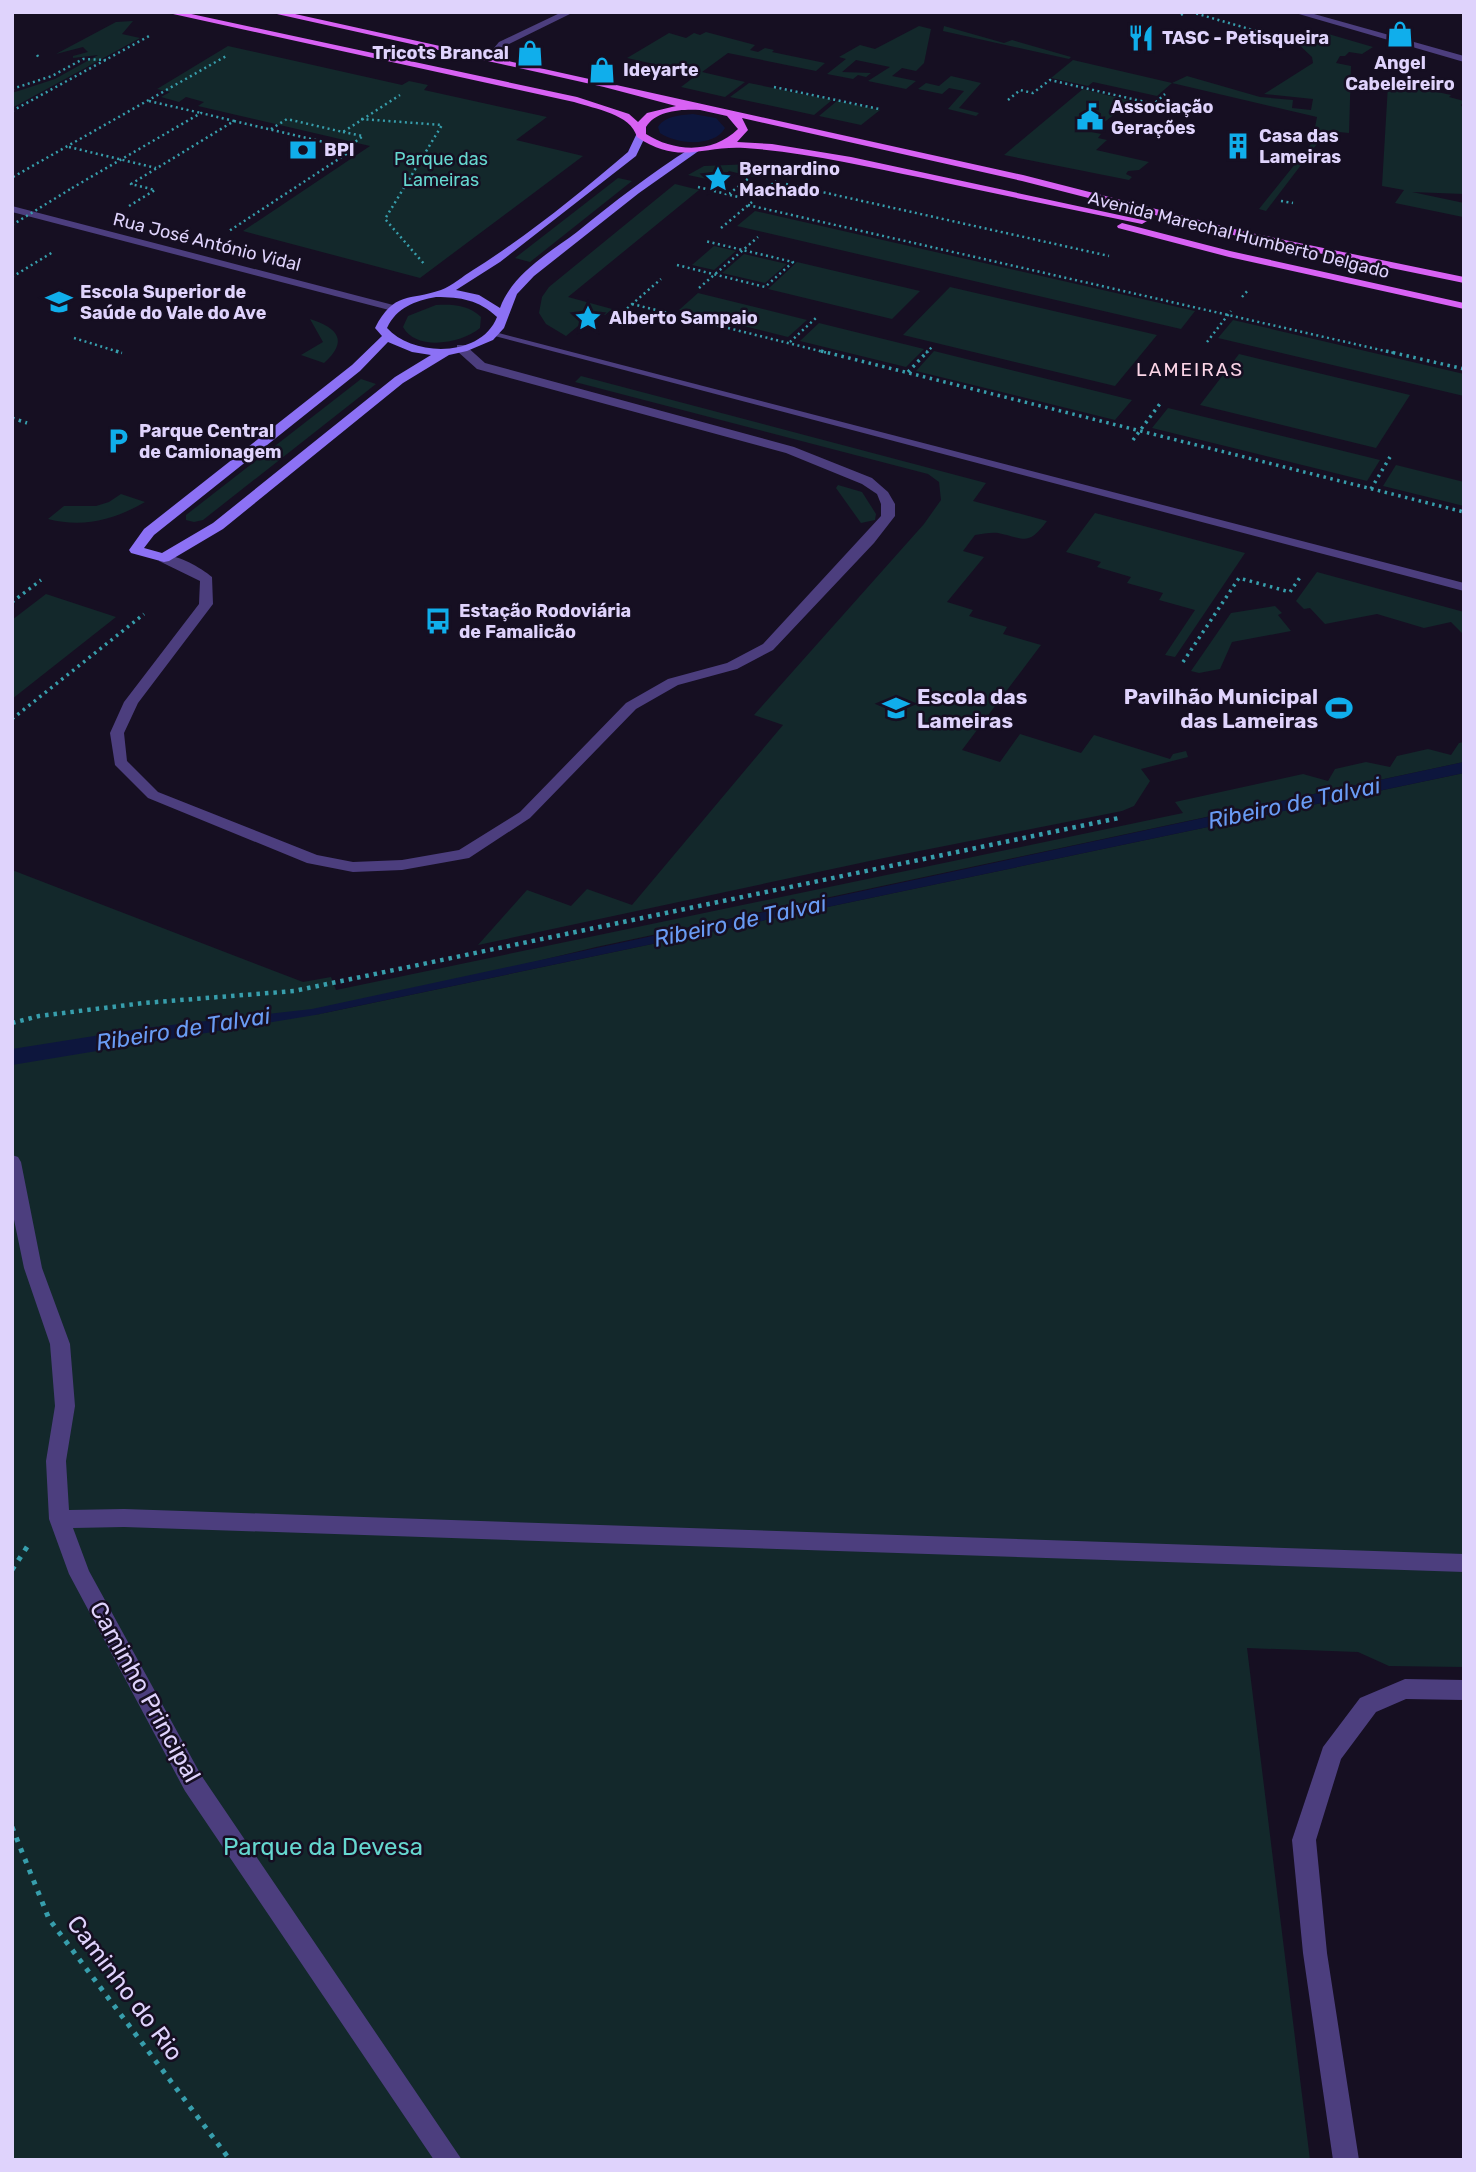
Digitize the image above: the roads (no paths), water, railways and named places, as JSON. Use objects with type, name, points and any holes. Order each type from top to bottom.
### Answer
[{"type":"main road","points":[[169,12],[577,100],[625,116],[640,131]]},
{"type":"main road","points":[[272,12],[490,59],[693,107]]},
{"type":"main road","points":[[640,131],[642,121],[650,115],[670,109],[693,107]]},
{"type":"main road","name":"Avenida Marechal Humberto Delgado","points":[[693,107],[723,111],[1023,178],[1464,269]]},
{"type":"main road","points":[[723,111],[735,116],[742,123],[743,130],[738,138],[727,144]]},
{"type":"main road","name":"Avenida Marechal Humberto Delgado","points":[[640,131],[661,146],[695,150],[727,144],[772,147],[851,160],[1464,290]]},
{"type":"main road","name":"Avenida Marechal Humberto Delgado","points":[[1023,178],[1245,234],[1464,280]]},
{"type":"main road","name":"Avenida Marechal Humberto Delgado","points":[[1007,194],[1229,254],[1464,306]]},
{"type":"street","points":[[490,59],[502,44],[569,12]]},
{"type":"street","points":[[1296,12],[1464,58]]},
{"type":"street","points":[[444,294],[496,260],[612,171],[632,154],[640,131]]},
{"type":"street","points":[[501,315],[487,301],[444,294],[407,300],[383,317],[381,328],[387,337],[418,350],[454,350],[475,345],[495,333],[501,324],[501,315],[516,288],[535,270],[650,180],[695,150]]},
{"type":"street","name":"Rua José António Vidal","points":[[12,209],[393,308]]},
{"type":"street","points":[[495,333],[1464,587]]},
{"type":"street","points":[[387,337],[356,368],[149,532],[136,550],[199,573],[207,580],[206,604],[131,702],[117,733],[120,762],[153,794],[313,859],[353,867],[402,865],[463,854],[525,815],[631,706],[673,682],[732,666],[768,646],[869,540],[888,516],[888,503],[882,492],[853,474],[745,436],[481,366],[454,350]]},
{"type":"street","points":[[164,558],[218,526],[399,380],[454,350]]},
{"type":"street","name":"Caminho Principal","points":[[12,1162],[33,1268],[60,1344],[65,1406],[56,1461],[59,1519],[80,1574],[193,1783],[449,2160]]},
{"type":"street","points":[[59,1519],[124,1518],[1464,1563]]},
{"type":"street","points":[[1346,2160],[1315,1953],[1304,1840],[1331,1754],[1368,1705],[1405,1689],[1464,1690]]},
{"type":"water","points":[[693,114],[716,118],[725,128],[712,139],[694,142],[675,140],[660,133],[658,127],[665,120]]},
{"type":"water","name":"Ribeiro de Talvai","points":[[1464,762],[1464,773],[315,1015],[12,1065],[12,1049],[145,1028],[312,1009]]},
{"type":"place","name":"Angel Cabeleireiro","points":[[1400,34]]},
{"type":"place","name":"TASC - Petisqueira","points":[[1141,38]]},
{"type":"place","name":"Tricots Brancal","points":[[530,53]]},
{"type":"place","name":"Ideyarte","points":[[602,70]]},
{"type":"place","name":"Associação Gerações","points":[[1090,117]]},
{"type":"place","name":"Casa das Lameiras","points":[[1238,146]]},
{"type":"place","name":"BPI","points":[[303,150]]},
{"type":"place","name":"Bernardino Machado","points":[[718,179]]},
{"type":"place","name":"Escola Superior de Saúde do Vale do Ave","points":[[59,302]]},
{"type":"place","name":"Alberto Sampaio","points":[[588,318]]},
{"type":"place","name":"Parque Central de Camionagem","points":[[118,441]]},
{"type":"place","name":"Estação Rodoviária de Famalicão","points":[[438,621]]},
{"type":"place","name":"Escola das Lameiras","points":[[896,708]]},
{"type":"place","name":"Pavilhão Municipal das Lameiras","points":[[1339,708]]},
{"type":"district","name":"LAMEIRAS","points":[[1190,369]]},
{"type":"park label","name":"Parque das Lameiras","points":[[441,169]]},
{"type":"park label","name":"Parque da Devesa","points":[[323,1847]]}]
